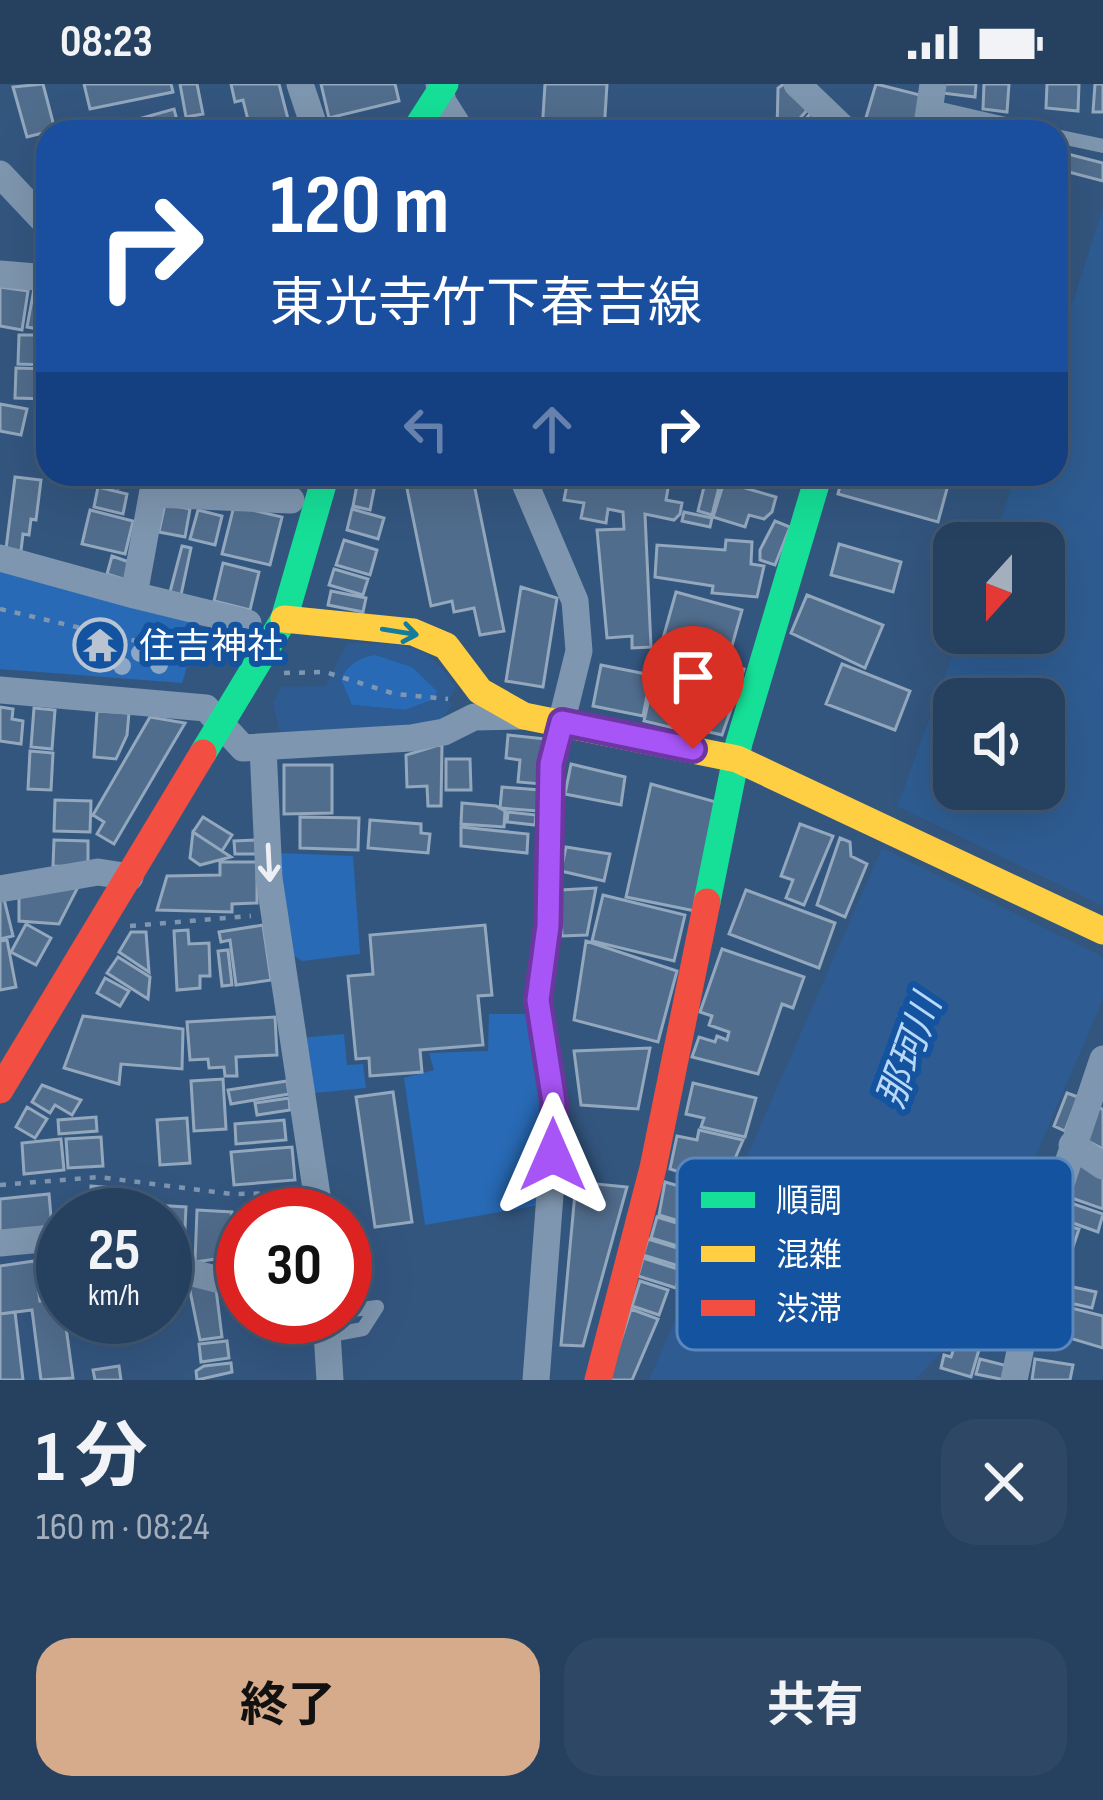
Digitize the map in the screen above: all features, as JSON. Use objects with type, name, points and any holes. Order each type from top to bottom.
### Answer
[{"type":"street","points":[[300,84],[312,120]]},
{"type":"street","points":[[797,84],[835,120]]},
{"type":"street","points":[[422,120],[441,86]]},
{"type":"street","points":[[441,86],[457,120]]},
{"type":"street","points":[[0,174],[36,212]]},
{"type":"street","points":[[0,274],[36,277]]},
{"type":"street","points":[[134,595],[155,486]]},
{"type":"street","points":[[172,486],[291,500]]},
{"type":"street","points":[[0,1090],[284,619],[323,486]]},
{"type":"street","points":[[525,486],[575,601],[579,651],[551,764],[548,926],[538,1000],[554,1102],[536,1380]]},
{"type":"street","points":[[598,1380],[653,1168],[737,759],[816,486]]},
{"type":"street","points":[[0,558],[248,622]]},
{"type":"street","points":[[284,619],[413,632],[446,646],[479,691],[524,716]]},
{"type":"street","points":[[0,689],[206,707],[242,748],[412,738],[444,732],[474,717],[524,716],[737,759],[1103,931]]},
{"type":"street","points":[[263,747],[274,914],[316,1188]]},
{"type":"street","points":[[0,890],[98,872],[130,878]]},
{"type":"street","points":[[1068,1158],[1103,1059]]},
{"type":"street","points":[[1072,1144],[1103,1166]]},
{"type":"street","points":[[0,1243],[36,1240]]},
{"type":"street","points":[[327,1344],[330,1380]]},
{"type":"street","points":[[1014,1380],[1020,1350]]},
{"type":"lane","points":[[930,108],[985,120]]},
{"type":"lane","points":[[1068,139],[1103,146]]},
{"type":"path","points":[[0,609],[232,664]]},
{"type":"path","points":[[280,674],[325,672],[395,694],[456,701]]},
{"type":"path","points":[[125,926],[274,914]]},
{"type":"path","points":[[0,1185],[99,1177],[216,1192]]},
{"type":"shaded area","name":"住吉神社","points":[[0,569],[202,619],[182,683],[0,669]]},
{"type":"shaded area","points":[[376,655],[412,667],[438,691],[435,699],[405,710],[352,705],[343,675],[359,660]]},
{"type":"shaded area","points":[[278,853],[353,856],[360,954],[302,961],[287,951]]},
{"type":"shaded area","points":[[489,1014],[525,1014],[544,1099],[540,1205],[425,1225],[404,1078],[434,1070],[429,1053],[488,1051]]},
{"type":"shaded area","points":[[344,1034],[347,1065],[363,1064],[366,1088],[304,1094],[299,1038]]},
{"type":"water","name":"那珂川","points":[[1103,207],[1103,999],[1035,1158],[746,1158],[882,848],[933,709],[933,810],[1065,810],[1065,678],[944,678],[953,654],[1065,654],[1065,522],[1000,522],[1012,486],[1068,486],[1068,317]]},
{"type":"water","points":[[347,643],[397,645],[422,652],[456,688],[448,701],[453,704],[439,724],[280,732],[273,704],[281,687],[326,686]],"holes":[[[370,656],[412,667],[437,691],[435,699],[405,710],[352,705],[341,680],[350,666]]]},
{"type":"water","points":[[677,1316],[677,1350],[943,1350],[915,1380],[649,1380]]},
{"type":"pier","points":[[897,806],[1103,906],[1103,957],[882,848]]},
{"type":"building","points":[[43,84],[52,120],[36,120],[36,135],[27,137],[13,87]]},
{"type":"building","points":[[84,84],[171,84],[173,92],[90,109]]},
{"type":"building","points":[[180,84],[197,84],[203,114],[186,117]]},
{"type":"building","points":[[231,84],[279,84],[288,120],[248,120],[243,100],[235,102]]},
{"type":"building","points":[[321,84],[395,84],[399,101],[329,118]]},
{"type":"building","points":[[545,84],[607,84],[605,120],[543,120]]},
{"type":"building","points":[[784,84],[808,109],[798,120],[777,120],[778,88]]},
{"type":"building","points":[[876,84],[924,96],[917,120],[865,120]]},
{"type":"building","points":[[942,84],[976,84],[975,97],[942,93]]},
{"type":"building","points":[[984,84],[1009,84],[1007,112],[983,109]]},
{"type":"building","points":[[1047,84],[1079,84],[1078,111],[1046,108]]},
{"type":"building","points":[[1095,84],[1103,84],[1103,112],[1093,112]]},
{"type":"building","points":[[174,109],[177,120],[135,120]]},
{"type":"building","points":[[1068,154],[1103,163],[1103,181],[1068,172]]},
{"type":"building","points":[[0,287],[28,291],[22,330],[0,326]]},
{"type":"building","points":[[34,289],[36,289],[36,329],[27,327]]},
{"type":"building","points":[[19,335],[36,335],[36,365],[18,364]]},
{"type":"building","points":[[16,368],[36,369],[36,399],[15,398]]},
{"type":"building","points":[[0,404],[27,409],[21,435],[0,431]]},
{"type":"building","points":[[15,477],[36,479],[40,486],[36,520],[31,519],[29,535],[23,534],[21,551],[6,549]]},
{"type":"building","points":[[357,486],[375,486],[370,510],[353,506]]},
{"type":"building","points":[[406,486],[474,486],[504,631],[480,635],[474,608],[454,612],[452,601],[431,606]]},
{"type":"building","points":[[567,486],[668,486],[666,500],[682,503],[674,520],[645,514],[651,647],[632,648],[632,636],[607,638],[597,530],[624,529],[623,512],[608,509],[606,523],[581,518],[584,503],[564,500]]},
{"type":"building","points":[[704,486],[719,486],[712,515],[698,511]]},
{"type":"building","points":[[723,486],[776,497],[772,512],[764,519],[749,515],[745,527],[713,517]]},
{"type":"building","points":[[840,486],[948,486],[938,522],[838,494]]},
{"type":"building","points":[[98,487],[127,494],[123,514],[94,507]]},
{"type":"building","points":[[165,504],[190,509],[185,537],[159,532]]},
{"type":"building","points":[[234,506],[282,517],[270,565],[222,554]]},
{"type":"building","points":[[352,509],[384,518],[378,539],[347,530]]},
{"type":"building","points":[[90,510],[133,521],[125,554],[82,544]]},
{"type":"building","points":[[198,510],[222,516],[215,545],[190,539]]},
{"type":"building","points":[[684,512],[712,518],[710,527],[682,521]]},
{"type":"building","points":[[775,521],[790,527],[775,565],[760,560],[760,550]]},
{"type":"building","points":[[344,540],[377,550],[370,575],[336,565]]},
{"type":"building","points":[[726,540],[752,542],[751,564],[764,566],[757,597],[712,593],[713,586],[655,577],[657,545],[725,550]]},
{"type":"building","points":[[839,544],[901,562],[893,592],[831,575]]},
{"type":"building","points":[[182,546],[191,548],[181,595],[170,592]]},
{"type":"building","points":[[112,556],[132,563],[126,580],[107,574]]},
{"type":"building","points":[[223,563],[259,572],[250,610],[214,601]]},
{"type":"building","points":[[334,569],[368,579],[363,595],[329,585]]},
{"type":"building","points":[[521,587],[557,598],[543,687],[506,681]]},
{"type":"building","points":[[331,591],[366,598],[363,612],[328,605]]},
{"type":"building","points":[[676,592],[742,610],[728,660],[662,642]]},
{"type":"building","points":[[807,595],[883,625],[865,668],[791,633]]},
{"type":"building","points":[[670,657],[707,666],[695,717],[702,718],[699,734],[644,721],[651,690],[662,692]]},
{"type":"building","points":[[721,662],[744,669],[737,692],[714,685]]},
{"type":"building","points":[[842,664],[910,691],[895,730],[826,704]]},
{"type":"building","points":[[601,665],[651,675],[643,716],[593,706]]},
{"type":"building","points":[[711,688],[735,698],[722,735],[705,731]]},
{"type":"building","points":[[0,707],[13,709],[12,719],[23,721],[21,744],[0,741]]},
{"type":"building","points":[[34,708],[55,710],[52,749],[31,747]]},
{"type":"building","points":[[97,711],[129,713],[127,735],[116,759],[94,757]]},
{"type":"building","points":[[150,717],[185,723],[114,844],[97,834],[104,822],[93,815]]},
{"type":"building","points":[[508,735],[546,739],[541,784],[518,782],[520,760],[506,758]]},
{"type":"building","points":[[442,744],[441,806],[428,806],[427,786],[407,787],[406,755]]},
{"type":"building","points":[[30,751],[53,753],[51,790],[28,789]]},
{"type":"building","points":[[446,759],[470,759],[471,790],[446,790]]},
{"type":"building","points":[[571,764],[625,777],[621,805],[565,794]]},
{"type":"building","points":[[284,765],[332,765],[332,813],[284,814]]},
{"type":"building","points":[[651,784],[716,802],[695,911],[626,897]]},
{"type":"building","points":[[502,787],[540,790],[538,811],[500,808]]},
{"type":"building","points":[[55,800],[91,801],[90,832],[54,831]]},
{"type":"building","points":[[462,803],[505,811],[504,827],[461,824]]},
{"type":"building","points":[[508,812],[536,815],[535,825],[507,822]]},
{"type":"building","points":[[203,817],[232,835],[222,851],[193,832]]},
{"type":"building","points":[[300,817],[359,818],[358,850],[300,848]]},
{"type":"building","points":[[370,820],[421,824],[421,833],[430,834],[428,853],[368,848]]},
{"type":"building","points":[[800,824],[833,836],[804,905],[786,898],[793,880],[781,876]]},
{"type":"building","points":[[461,827],[528,834],[527,853],[461,846]]},
{"type":"building","points":[[193,832],[231,857],[200,865],[190,858]]},
{"type":"building","points":[[840,838],[850,842],[851,856],[867,864],[845,917],[817,905]]},
{"type":"building","points":[[54,840],[88,841],[88,867],[53,866]]},
{"type":"building","points":[[259,840],[259,854],[235,854],[234,841]]},
{"type":"building","points":[[566,847],[610,854],[604,881],[561,871]]},
{"type":"building","points":[[220,862],[257,862],[257,903],[232,904],[232,912],[157,910],[167,876],[220,875]]},
{"type":"building","points":[[81,881],[59,924],[19,921],[19,891]]},
{"type":"building","points":[[596,888],[587,935],[562,936],[560,890]]},
{"type":"building","points":[[746,890],[835,923],[819,968],[729,934]]},
{"type":"building","points":[[603,895],[685,915],[674,961],[592,941]]},
{"type":"building","points":[[4,899],[13,936],[0,939],[0,900]]},
{"type":"building","points":[[26,924],[51,938],[36,965],[11,952]]},
{"type":"building","points":[[263,925],[271,980],[236,985],[230,940],[221,942],[219,932]]},
{"type":"building","points":[[485,925],[492,995],[478,996],[483,1045],[420,1050],[422,1072],[370,1076],[369,1058],[356,1059],[348,976],[373,974],[370,935]]},
{"type":"building","points":[[188,930],[189,944],[209,943],[210,976],[200,976],[200,988],[177,990],[174,931]]},
{"type":"building","points":[[131,932],[146,932],[149,972],[119,952]]},
{"type":"building","points":[[7,940],[16,987],[0,990],[0,941]]},
{"type":"building","points":[[586,941],[677,971],[658,1042],[574,1020]]},
{"type":"building","points":[[722,949],[804,977],[793,1008],[782,1004],[758,1074],[692,1057],[699,1037],[727,1040],[729,1032],[709,1025],[712,1016],[700,1012]]},
{"type":"building","points":[[228,950],[232,985],[222,986],[218,951]]},
{"type":"building","points":[[118,957],[150,977],[148,999],[107,973]]},
{"type":"building","points":[[105,978],[129,991],[120,1006],[97,993]]},
{"type":"building","points":[[83,1016],[183,1029],[182,1069],[121,1064],[119,1084],[64,1068]]},
{"type":"building","points":[[275,1017],[277,1055],[236,1057],[237,1076],[225,1076],[224,1067],[209,1068],[208,1059],[190,1060],[187,1022]]},
{"type":"building","points":[[650,1048],[638,1109],[581,1105],[574,1051]]},
{"type":"building","points":[[223,1079],[226,1129],[194,1131],[191,1081]]},
{"type":"building","points":[[287,1081],[289,1094],[231,1104],[228,1090]]},
{"type":"building","points":[[693,1083],[756,1098],[745,1137],[701,1127],[704,1118],[686,1114]]},
{"type":"building","points":[[42,1085],[81,1100],[72,1115],[55,1105],[50,1113],[32,1102]]},
{"type":"building","points":[[393,1092],[412,1222],[375,1227],[356,1097]]},
{"type":"building","points":[[1067,1093],[1078,1097],[1065,1131],[1054,1126]]},
{"type":"building","points":[[289,1098],[290,1110],[257,1115],[255,1103]]},
{"type":"building","points":[[1095,1104],[1103,1110],[1103,1149],[1082,1138]]},
{"type":"building","points":[[27,1107],[47,1119],[35,1138],[16,1127]]},
{"type":"building","points":[[96,1117],[97,1131],[59,1134],[58,1120]]},
{"type":"building","points":[[187,1118],[190,1163],[160,1165],[157,1120]]},
{"type":"building","points":[[284,1120],[286,1140],[236,1144],[235,1124]]},
{"type":"building","points":[[699,1130],[743,1140],[735,1158],[677,1158],[677,1171],[670,1169],[677,1136],[697,1140]]},
{"type":"building","points":[[101,1137],[103,1166],[68,1168],[66,1139]]},
{"type":"building","points":[[61,1139],[64,1170],[24,1174],[22,1143]]},
{"type":"building","points":[[292,1147],[295,1180],[234,1185],[231,1152]]},
{"type":"building","points":[[1079,1157],[1103,1174],[1103,1209],[1073,1198]]},
{"type":"building","points":[[576,1182],[627,1187],[583,1346],[561,1345]]},
{"type":"building","points":[[665,1182],[677,1185],[677,1220],[659,1215]]},
{"type":"building","points":[[36,1195],[36,1229],[0,1232],[0,1199]]},
{"type":"building","points":[[1073,1204],[1103,1214],[1098,1232],[1073,1223]]},
{"type":"building","points":[[197,1210],[216,1211],[216,1259],[195,1262]]},
{"type":"building","points":[[657,1217],[677,1223],[677,1246],[651,1238]]},
{"type":"building","points":[[648,1239],[677,1248],[677,1265],[643,1255]]},
{"type":"building","points":[[643,1258],[677,1269],[677,1284],[676,1288],[638,1276]]},
{"type":"building","points":[[34,1261],[36,1341],[32,1310],[0,1314],[0,1266]]},
{"type":"building","points":[[640,1281],[668,1290],[659,1315],[632,1306]]},
{"type":"building","points":[[192,1282],[216,1289],[216,1338],[200,1340]]},
{"type":"building","points":[[1073,1287],[1096,1292],[1092,1308],[1073,1304]]},
{"type":"building","points":[[1073,1308],[1103,1316],[1103,1348],[1073,1339]]},
{"type":"building","points":[[631,1309],[658,1319],[632,1380],[608,1380]]},
{"type":"building","points":[[15,1312],[23,1380],[0,1380],[0,1314]]},
{"type":"building","points":[[36,1344],[68,1344],[73,1378],[41,1380]]},
{"type":"building","points":[[199,1344],[227,1344],[229,1358],[201,1362]]},
{"type":"building","points":[[953,1350],[979,1350],[971,1377],[941,1368],[944,1355],[951,1357]]},
{"type":"building","points":[[980,1359],[1008,1366],[1005,1380],[976,1374]]},
{"type":"building","points":[[1035,1359],[1073,1365],[1070,1380],[1032,1380]]},
{"type":"building","points":[[231,1363],[232,1372],[197,1380],[196,1371],[204,1366]]},
{"type":"building","points":[[119,1366],[121,1380],[95,1380],[93,1370]]},
{"type":"traffic: fast","points":[[422,120],[445,84]]},
{"type":"traffic: fast","points":[[203,753],[284,619],[323,486]]},
{"type":"traffic: fast","points":[[707,902],[739,743],[815,486]]},
{"type":"traffic: slow","points":[[284,619],[413,632],[446,646],[480,691],[524,716],[737,759],[1103,931]]},
{"type":"traffic: jam","points":[[0,1090],[203,753]]},
{"type":"traffic: jam","points":[[598,1380],[653,1168],[707,902]]},
{"type":"place","name":"住吉神社","points":[[100,645]]},
{"type":"route","points":[[553,1155],[554,1102],[538,1000],[548,926],[551,764],[562,722],[693,749]]}]
